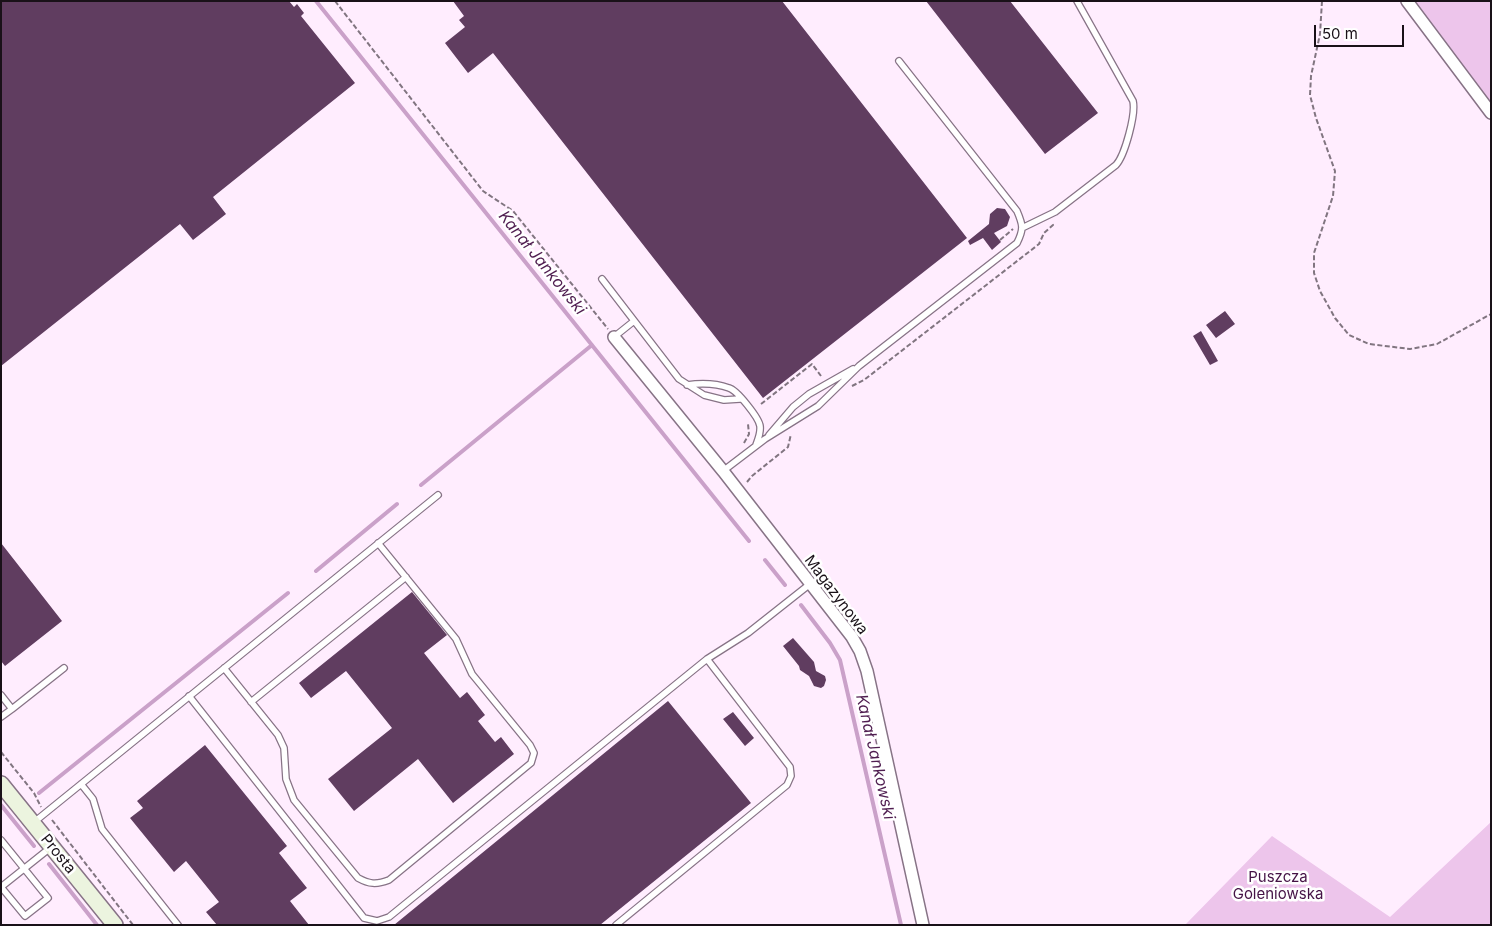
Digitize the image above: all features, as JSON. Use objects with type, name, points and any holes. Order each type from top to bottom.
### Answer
[{"type":"street","points":[[1408,1],[1491,113]]},
{"type":"street","name":"Magazynowa","points":[[614,337],[723,471],[852,637],[860,651],[867,671],[923,925]]},
{"type":"street","name":"Prosta","points":[[1,784],[115,925]]},
{"type":"lane","points":[[1022,225],[1047,217],[1068,203],[1118,162],[1134,113],[1133,101],[1077,1]]},
{"type":"lane","points":[[723,471],[765,439],[818,406],[859,366],[1017,243],[1022,225],[1018,211],[899,61]]},
{"type":"lane","points":[[602,279],[679,379],[704,395],[724,400],[740,399]]},
{"type":"lane","points":[[614,337],[634,321]]},
{"type":"lane","points":[[765,439],[793,407],[809,394],[859,366]]},
{"type":"lane","points":[[687,385],[702,383],[731,388],[758,421],[760,428],[755,446]]},
{"type":"lane","points":[[33,823],[438,495]]},
{"type":"lane","points":[[224,668],[278,735],[284,748],[286,779],[294,800],[358,878],[367,883],[378,884],[389,880],[531,763],[534,754],[530,745],[472,674],[456,639],[378,543]]},
{"type":"lane","points":[[251,702],[406,577]]},
{"type":"lane","points":[[189,696],[364,918],[376,922],[389,917],[707,659],[748,633],[810,584]]},
{"type":"lane","points":[[616,925],[787,785],[791,776],[790,767],[707,659]]},
{"type":"lane","points":[[1,717],[64,668]]},
{"type":"lane","points":[[1,695],[12,709]]},
{"type":"lane","points":[[81,784],[93,800],[102,829],[178,925]]},
{"type":"lane","points":[[1,840],[24,869],[48,898],[25,916],[1,887],[24,869],[52,846]]},
{"type":"path","points":[[335,1],[483,191],[513,212],[614,337]]},
{"type":"path","points":[[1322,1],[1320,34],[1311,76],[1310,95],[1316,118],[1336,171],[1333,196],[1314,253],[1314,273],[1320,291],[1335,318],[1349,335],[1368,344],[1410,349],[1436,344],[1491,314]]},
{"type":"path","points":[[853,386],[864,380],[1038,244],[1044,233],[1053,225],[1047,217]]},
{"type":"path","points":[[1000,240],[1022,225]]},
{"type":"path","points":[[761,404],[812,364],[823,378]]},
{"type":"path","points":[[746,453],[741,446],[749,434],[747,419]]},
{"type":"path","points":[[746,485],[752,476],[788,447],[791,434]]},
{"type":"path","points":[[1,752],[133,925]]},
{"type":"green space","points":[[1410,1],[1491,1],[1491,109]]},
{"type":"green space","name":"Puszcza Goleniowska","points":[[1491,822],[1491,925],[1185,925],[1272,836],[1390,917]]},
{"type":"building","points":[[1,1],[289,1],[294,7],[297,4],[304,13],[301,16],[355,83],[213,197],[226,214],[193,240],[180,224],[1,366]]},
{"type":"building","points":[[453,1],[782,1],[967,238],[763,398],[493,53],[468,73],[445,43],[465,27],[459,20],[464,16]]},
{"type":"building","points":[[926,1],[1010,1],[1098,113],[1045,154]]},
{"type":"building","points":[[997,208],[1005,209],[1010,217],[1007,226],[994,233],[1001,242],[992,250],[983,238],[970,245],[968,241],[989,224],[990,214]]},
{"type":"building","points":[[1225,311],[1235,324],[1216,338],[1206,325]]},
{"type":"building","points":[[1201,331],[1218,361],[1210,365],[1193,336]]},
{"type":"building","points":[[1,543],[62,621],[5,666],[1,661]]},
{"type":"building","points":[[412,592],[447,635],[424,653],[460,698],[467,692],[485,715],[478,721],[495,742],[501,737],[514,754],[453,803],[418,759],[354,811],[328,779],[392,728],[346,671],[311,698],[299,683]]},
{"type":"building","points":[[793,638],[814,662],[816,671],[825,676],[824,686],[821,688],[814,686],[809,676],[800,670],[783,646]]},
{"type":"building","points":[[668,701],[751,803],[600,925],[394,925]]},
{"type":"building","points":[[733,712],[754,738],[745,746],[723,719]]},
{"type":"building","points":[[205,745],[287,846],[279,853],[307,888],[290,901],[309,925],[217,925],[206,912],[219,902],[186,861],[174,872],[130,818],[143,808],[137,801]]},
{"type":"waterway","name":"Kanał Jankowski","points":[[316,1],[749,541]]},
{"type":"waterway","points":[[421,485],[592,345]]},
{"type":"waterway","points":[[316,571],[397,504]]},
{"type":"waterway","name":"Kanał Jankowski","points":[[765,560],[785,585]]},
{"type":"waterway","points":[[39,793],[288,593]]},
{"type":"waterway","name":"Kanał Jankowski","points":[[801,605],[830,643],[840,660],[901,925]]},
{"type":"waterway","points":[[1,805],[34,846]]},
{"type":"waterway","points":[[49,864],[97,925]]}]
